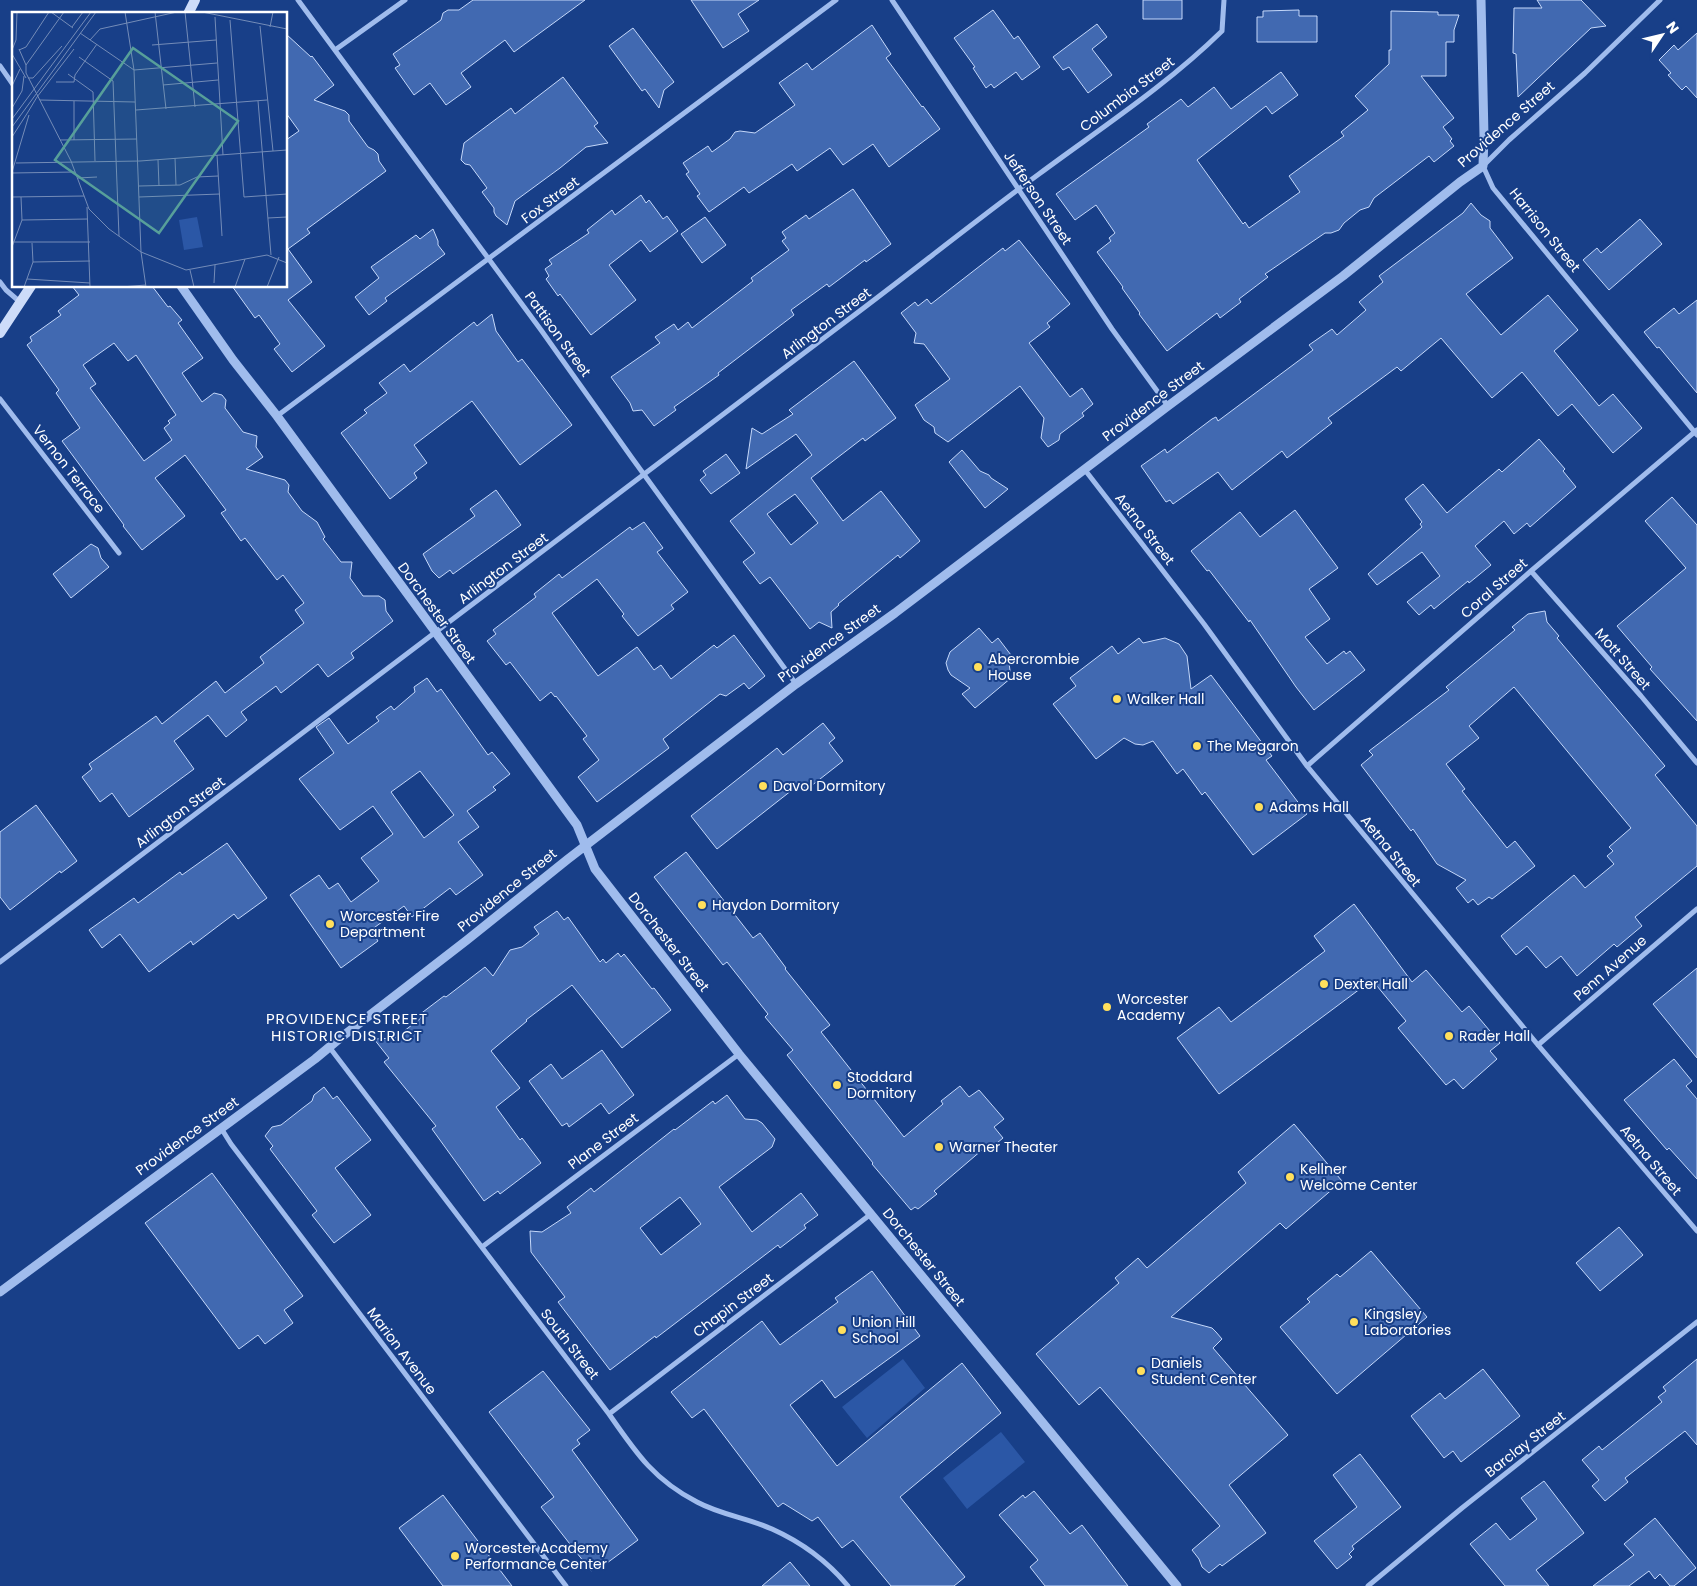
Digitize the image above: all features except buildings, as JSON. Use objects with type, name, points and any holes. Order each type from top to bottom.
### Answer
[{"type":"main road","points":[[189,12],[194,0]]},
{"type":"main road","points":[[0,334],[30,288]]},
{"type":"street","name":"Pattison Street","points":[[298,0],[489,259],[796,684]]},
{"type":"street","points":[[335,50],[405,0]]},
{"type":"street","name":"Fox Street","points":[[277,416],[836,0]]},
{"type":"street","name":"Jefferson Street","points":[[892,0],[1112,329],[1168,406]]},
{"type":"street","name":"Columbia Street","points":[[1019,190],[1200,53],[1222,31],[1224,0]]},
{"type":"street","name":"Harrison Street","points":[[1481,0],[1483,166],[1493,188],[1696,432]]},
{"type":"street","name":"Providence Street","points":[[0,1292],[330,1048],[338,1039],[796,684],[903,607],[1343,276],[1460,182],[1483,166],[1509,140],[1585,73],[1660,0]]},
{"type":"street","points":[[0,66],[12,83]]},
{"type":"street","name":"Arlington Street","points":[[0,962],[644,476],[1019,190]]},
{"type":"street","points":[[0,282],[6,290],[21,302]]},
{"type":"street","name":"Dorchester Street","points":[[181,288],[577,825],[595,869],[739,1054],[1177,1586]]},
{"type":"street","name":"Vernon Terrace","points":[[0,399],[120,553]]},
{"type":"street","name":"Coral Street","points":[[1307,766],[1531,571],[1696,432]]},
{"type":"street","name":"Aetna Street","points":[[1086,470],[1204,624],[1307,766],[1538,1045],[1697,1231]]},
{"type":"street","name":"Mott Street","points":[[1531,571],[1697,763]]},
{"type":"street","name":"Penn Avenue","points":[[1538,1045],[1697,909]]},
{"type":"street","name":"South Street","points":[[330,1048],[609,1414],[637,1455],[657,1476],[698,1503],[772,1529],[800,1544],[821,1559],[848,1586]]},
{"type":"street","name":"Plane Street","points":[[482,1247],[739,1054]]},
{"type":"street","name":"Marion Avenue","points":[[221,1128],[231,1144],[566,1586]]},
{"type":"street","name":"Chapin Street","points":[[609,1414],[871,1214]]},
{"type":"street","name":"Barclay Street","points":[[1368,1586],[1470,1502],[1697,1322]]},
{"type":"shaded area","points":[[903,1359],[925,1388],[867,1438],[842,1407]]},
{"type":"shaded area","points":[[1001,1432],[1025,1462],[967,1509],[943,1478]]},
{"type":"place","name":"Abercrombie House","points":[[978,667]]},
{"type":"place","name":"Walker Hall","points":[[1117,699]]},
{"type":"place","name":"The Megaron","points":[[1197,746]]},
{"type":"place","name":"Davol Dormitory","points":[[763,786]]},
{"type":"place","name":"Adams Hall","points":[[1259,807]]},
{"type":"place","name":"Haydon Dormitory","points":[[702,905]]},
{"type":"place","name":"Worcester Fire Department","points":[[330,924]]},
{"type":"place","name":"Dexter Hall","points":[[1324,984]]},
{"type":"place","name":"Worcester Academy","points":[[1107,1007]]},
{"type":"place","name":"Rader Hall","points":[[1449,1036]]},
{"type":"place","name":"Stoddard Dormitory","points":[[837,1085]]},
{"type":"place","name":"Warner Theater","points":[[939,1147]]},
{"type":"place","name":"Kellner Welcome Center","points":[[1290,1177]]},
{"type":"place","name":"Kingsley Laboratories","points":[[1354,1322]]},
{"type":"place","name":"Union Hill School","points":[[842,1330]]},
{"type":"place","name":"Daniels Student Center","points":[[1141,1371]]},
{"type":"place","name":"Worcester Academy Performance Center","points":[[455,1556]]},
{"type":"district","name":"PROVIDENCE STREET HISTORIC DISTRICT","points":[[347,1028]]}]
